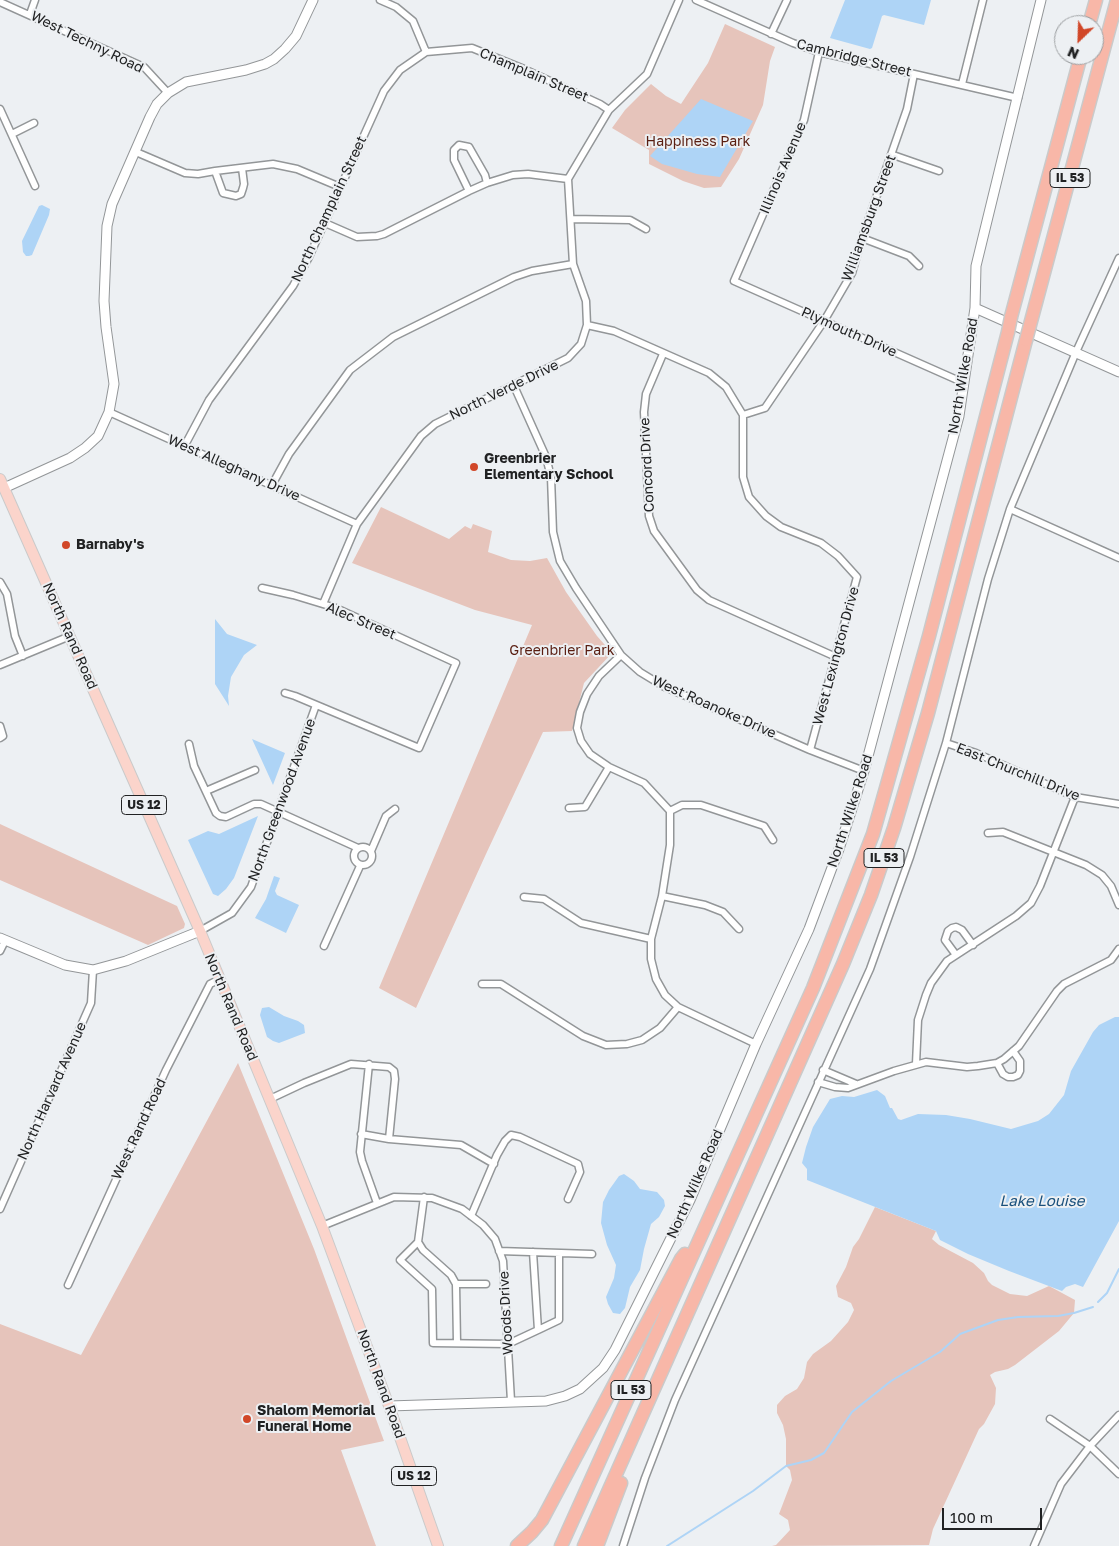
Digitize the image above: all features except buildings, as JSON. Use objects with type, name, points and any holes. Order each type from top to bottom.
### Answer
[{"type":"highway","points":[[1083,15],[1087,0]]},
{"type":"highway","points":[[1092,15],[1096,0]]},
{"type":"highway","name":"IL 53","points":[[584,1546],[844,964],[871,895],[894,828],[928,713],[1117,0]]},
{"type":"highway","points":[[1110,30],[1119,8]]},
{"type":"highway","points":[[1068,100],[1072,65]]},
{"type":"highway","name":"IL 53","points":[[561,1546],[813,988],[873,834],[929,636],[1077,65]]},
{"type":"highway","points":[[517,1546],[542,1520],[681,1259],[701,1235]]},
{"type":"highway","points":[[597,1546],[671,1352]]},
{"type":"main road","name":"North Rand Road","points":[[2,483],[200,931],[270,1099],[322,1226],[390,1406],[438,1546]]},
{"type":"street","points":[[30,14],[36,0]]},
{"type":"street","points":[[2,483],[70,458],[86,448],[98,436],[110,412],[114,384],[104,301],[107,226],[112,204],[157,104],[168,93],[186,82],[257,67],[274,59],[296,36],[313,0]]},
{"type":"street","points":[[380,0],[396,8],[413,21],[426,52]]},
{"type":"street","points":[[325,223],[356,237],[368,238],[384,234],[469,191],[513,174],[568,179],[609,110],[648,74],[679,0]]},
{"type":"street","name":"Cambridge Street","points":[[696,0],[793,43],[820,52],[1018,98]]},
{"type":"street","points":[[772,34],[787,0]]},
{"type":"street","points":[[962,84],[983,0]]},
{"type":"street","name":"North Wilke Road","points":[[390,1406],[546,1400],[566,1396],[580,1389],[603,1368],[615,1350],[690,1200],[756,1044],[809,929],[839,849],[864,771],[959,416],[974,308],[976,266],[1041,0]]},
{"type":"street","name":"West Techny Road","points":[[0,2],[144,66],[168,93]]},
{"type":"street","name":"Champlain Street","points":[[426,52],[472,48],[541,77],[609,110]]},
{"type":"street","name":"North Champlain Street","points":[[185,445],[209,400],[293,286],[325,223],[384,92],[400,70],[426,52]]},
{"type":"street","name":"Illinois Avenue","points":[[734,281],[804,120],[820,52]]},
{"type":"street","name":"Williamsburg Street","points":[[743,415],[764,408],[824,321],[852,273],[862,238],[893,154],[907,109],[914,74]]},
{"type":"street","points":[[0,109],[35,186]]},
{"type":"street","points":[[12,134],[34,123]]},
{"type":"street","points":[[469,191],[454,160],[454,150],[459,145],[469,147],[485,174],[487,183]]},
{"type":"street","points":[[136,152],[185,173],[198,174],[273,164],[297,169],[340,187]]},
{"type":"street","points":[[893,154],[939,171]]},
{"type":"street","points":[[215,171],[223,193],[236,196],[241,194],[244,184],[242,168]]},
{"type":"street","name":"North Verde Drive","points":[[323,604],[358,524],[421,436],[435,424],[568,358],[581,344],[587,325],[586,300],[573,264],[568,179]]},
{"type":"street","points":[[571,219],[630,220],[646,229]]},
{"type":"street","points":[[862,238],[909,256],[919,266]]},
{"type":"street","points":[[622,1546],[645,1478],[675,1400],[870,968],[910,857],[946,743],[988,579],[1010,509],[1076,352],[1119,258]]},
{"type":"street","points":[[272,485],[288,454],[350,370],[393,337],[514,277],[532,271],[573,264]]},
{"type":"street","name":"Plymouth Drive","points":[[734,281],[964,384]]},
{"type":"street","points":[[974,308],[1119,372]]},
{"type":"street","points":[[587,325],[614,331],[709,373],[726,387],[743,415]]},
{"type":"street","name":"Concord Drive","points":[[663,354],[646,394],[644,412],[649,516],[654,531],[697,590],[709,600],[836,657]]},
{"type":"street","name":"West Roanoke Drive","points":[[514,386],[546,457],[551,477],[554,532],[560,561],[621,655],[640,672],[663,686],[810,750],[864,771]]},
{"type":"street","name":"West Alleghany Drive","points":[[110,412],[358,524]]},
{"type":"street","name":"West Lexington Drive","points":[[743,415],[743,477],[750,497],[766,516],[781,527],[821,543],[838,556],[857,577],[810,750]]},
{"type":"street","points":[[1010,509],[1119,558]]},
{"type":"street","points":[[0,582],[7,594],[15,636],[23,656]]},
{"type":"street","name":"Alec Street","points":[[262,588],[336,608],[456,663],[419,748],[316,705]]},
{"type":"street","points":[[0,665],[70,636]]},
{"type":"street","points":[[621,655],[599,676],[587,694],[580,712],[577,728],[581,742],[590,754],[609,767],[644,783],[670,811],[670,846],[662,896],[651,939],[651,959],[656,979],[665,995],[678,1007],[756,1044]]},
{"type":"street","points":[[284,693],[316,705]]},
{"type":"street","name":"North Greenwood Avenue","points":[[200,931],[232,913],[251,888],[316,705]]},
{"type":"street","points":[[0,726],[4,736],[0,738]]},
{"type":"street","name":"East Churchill Drive","points":[[946,743],[976,753],[1075,797],[1119,804]]},
{"type":"street","points":[[189,744],[194,766],[216,813],[220,816],[226,817],[254,804],[261,804],[358,848],[363,847],[371,851]]},
{"type":"street","points":[[569,808],[585,807],[609,767]]},
{"type":"street","points":[[206,792],[255,770]]},
{"type":"street","points":[[916,1064],[918,1020],[931,983],[947,961],[1016,916],[1031,903],[1040,886],[1075,797]]},
{"type":"street","points":[[670,811],[682,805],[701,805],[764,826],[772,840]]},
{"type":"street","points":[[358,848],[354,853],[354,859],[360,866],[366,866],[371,861],[371,851],[386,816],[395,809]]},
{"type":"street","points":[[988,833],[1004,832],[1086,864],[1102,875],[1111,886],[1119,905]]},
{"type":"street","points":[[324,946],[360,866]]},
{"type":"street","points":[[524,896],[544,899],[581,924],[651,939]]},
{"type":"street","points":[[662,896],[705,905],[723,912],[739,929]]},
{"type":"street","points":[[956,955],[945,940],[948,931],[952,928],[956,927],[962,930],[973,945]]},
{"type":"street","points":[[0,951],[2,939],[65,965],[93,970],[126,961],[200,931]]},
{"type":"street","points":[[818,1082],[835,1087],[848,1088],[926,1062],[978,1066],[997,1063],[1013,1051],[1064,984],[1107,963],[1119,951]]},
{"type":"street","name":"North Harvard Avenue","points":[[0,1210],[91,1004],[93,970]]},
{"type":"street","name":"West Rand Road","points":[[68,1286],[166,1070],[210,984],[220,979]]},
{"type":"street","points":[[482,984],[501,984],[583,1036],[606,1044],[627,1044],[642,1040],[660,1028],[678,1007]]},
{"type":"street","points":[[997,1063],[1003,1074],[1008,1077],[1018,1075],[1020,1061],[1013,1051]]},
{"type":"street","points":[[270,1099],[351,1064],[368,1064],[392,1068],[396,1079],[389,1139]]},
{"type":"street","points":[[368,1064],[360,1152],[378,1203]]},
{"type":"street","points":[[823,1070],[856,1084]]},
{"type":"street","points":[[361,1134],[389,1139],[461,1145],[494,1164]]},
{"type":"street","points":[[471,1216],[505,1141],[511,1135],[520,1137],[578,1164],[580,1172],[568,1200]]},
{"type":"street","name":"Woods Drive","points":[[322,1226],[394,1197],[432,1198],[462,1209],[483,1225],[495,1239],[503,1261],[511,1401]]},
{"type":"street","points":[[424,1197],[418,1242],[400,1260],[432,1289],[433,1343],[508,1344],[559,1320],[560,1253]]},
{"type":"street","points":[[418,1242],[423,1250],[451,1275],[456,1284],[457,1343]]},
{"type":"street","points":[[499,1251],[592,1254]]},
{"type":"street","points":[[533,1252],[538,1330]]},
{"type":"street","points":[[456,1284],[486,1284]]},
{"type":"street","points":[[1034,1546],[1061,1484],[1090,1446],[1119,1415]]},
{"type":"street","points":[[1050,1419],[1090,1446],[1119,1474]]},
{"type":"green space","name":"Happiness Park","points":[[725,24],[775,47],[770,61],[763,105],[739,159],[721,187],[704,188],[683,181],[649,164],[649,150],[612,128],[625,110],[651,84],[666,96],[681,104],[708,63]]},
{"type":"green space","name":"Greenbrier Park","points":[[381,507],[449,539],[465,526],[471,529],[473,524],[492,531],[488,552],[511,560],[530,561],[547,558],[566,592],[597,636],[612,653],[584,683],[572,731],[543,732],[416,1008],[379,988],[532,625],[475,610],[352,563]]},
{"type":"green space","points":[[0,824],[177,906],[185,924],[184,928],[148,945],[0,880]]},
{"type":"green space","points":[[238,1063],[314,1249],[384,1441],[341,1450],[376,1546],[0,1546],[0,1324],[81,1355]]},
{"type":"green space","points":[[875,1207],[936,1231],[932,1239],[939,1245],[973,1263],[984,1273],[992,1285],[1010,1294],[1027,1296],[1049,1286],[1075,1300],[1074,1313],[1059,1331],[1015,1365],[990,1375],[996,1388],[995,1404],[984,1424],[979,1429],[933,1529],[929,1545],[772,1546],[776,1545],[790,1530],[788,1520],[779,1514],[792,1480],[790,1470],[786,1466],[786,1439],[783,1425],[777,1413],[777,1405],[785,1396],[797,1389],[804,1378],[807,1362],[813,1354],[831,1341],[848,1322],[854,1310],[851,1303],[838,1297],[836,1286],[846,1267],[853,1247]]},
{"type":"water","points":[[845,0],[931,0],[924,25],[882,16],[872,48],[870,49],[830,38]]},
{"type":"water","points":[[701,99],[753,121],[720,177],[697,174],[662,164],[650,156]]},
{"type":"water","points":[[42,205],[50,209],[49,215],[32,255],[26,256],[23,252],[22,241],[39,206]]},
{"type":"water","points":[[215,619],[227,634],[257,645],[244,655],[231,677],[228,696],[229,706],[215,684]]},
{"type":"water","points":[[252,739],[285,753],[273,785]]},
{"type":"water","points":[[258,816],[234,878],[218,896],[213,894],[188,840],[208,831],[219,834]]},
{"type":"water","points":[[274,876],[280,878],[275,891],[277,895],[299,905],[286,933],[255,918],[266,899]]},
{"type":"water","points":[[269,1007],[304,1025],[305,1033],[279,1043],[267,1037],[260,1015],[262,1008]]},
{"type":"water","name":"Lake Louise","points":[[1119,1017],[1119,1221],[1083,1287],[1075,1284],[1066,1287],[1062,1291],[1009,1271],[940,1240],[936,1231],[807,1180],[807,1169],[802,1163],[806,1147],[813,1127],[830,1099],[842,1096],[854,1097],[877,1090],[885,1096],[890,1108],[892,1108],[898,1119],[901,1120],[918,1114],[946,1115],[1011,1129],[1038,1121],[1049,1114],[1064,1095],[1071,1071],[1093,1032],[1099,1025]]},
{"type":"water","points":[[624,1174],[634,1181],[640,1189],[657,1192],[664,1200],[665,1206],[659,1217],[651,1224],[640,1270],[630,1287],[625,1308],[620,1314],[613,1313],[606,1297],[614,1278],[616,1265],[607,1245],[601,1223],[603,1202],[619,1176]]},
{"type":"waterway","points":[[1098,1302],[1107,1293],[1119,1269]]},
{"type":"waterway","points":[[667,1546],[753,1491],[786,1466],[811,1460],[824,1453],[852,1412],[891,1381],[940,1352],[960,1334],[998,1320],[1018,1317],[1058,1316],[1093,1307]]},
{"type":"place","name":"Greenbrier Elementary School","points":[[474,467]]},
{"type":"place","name":"Barnaby's","points":[[66,545]]},
{"type":"place","name":"Shalom Memorial Funeral Home","points":[[247,1419]]}]
